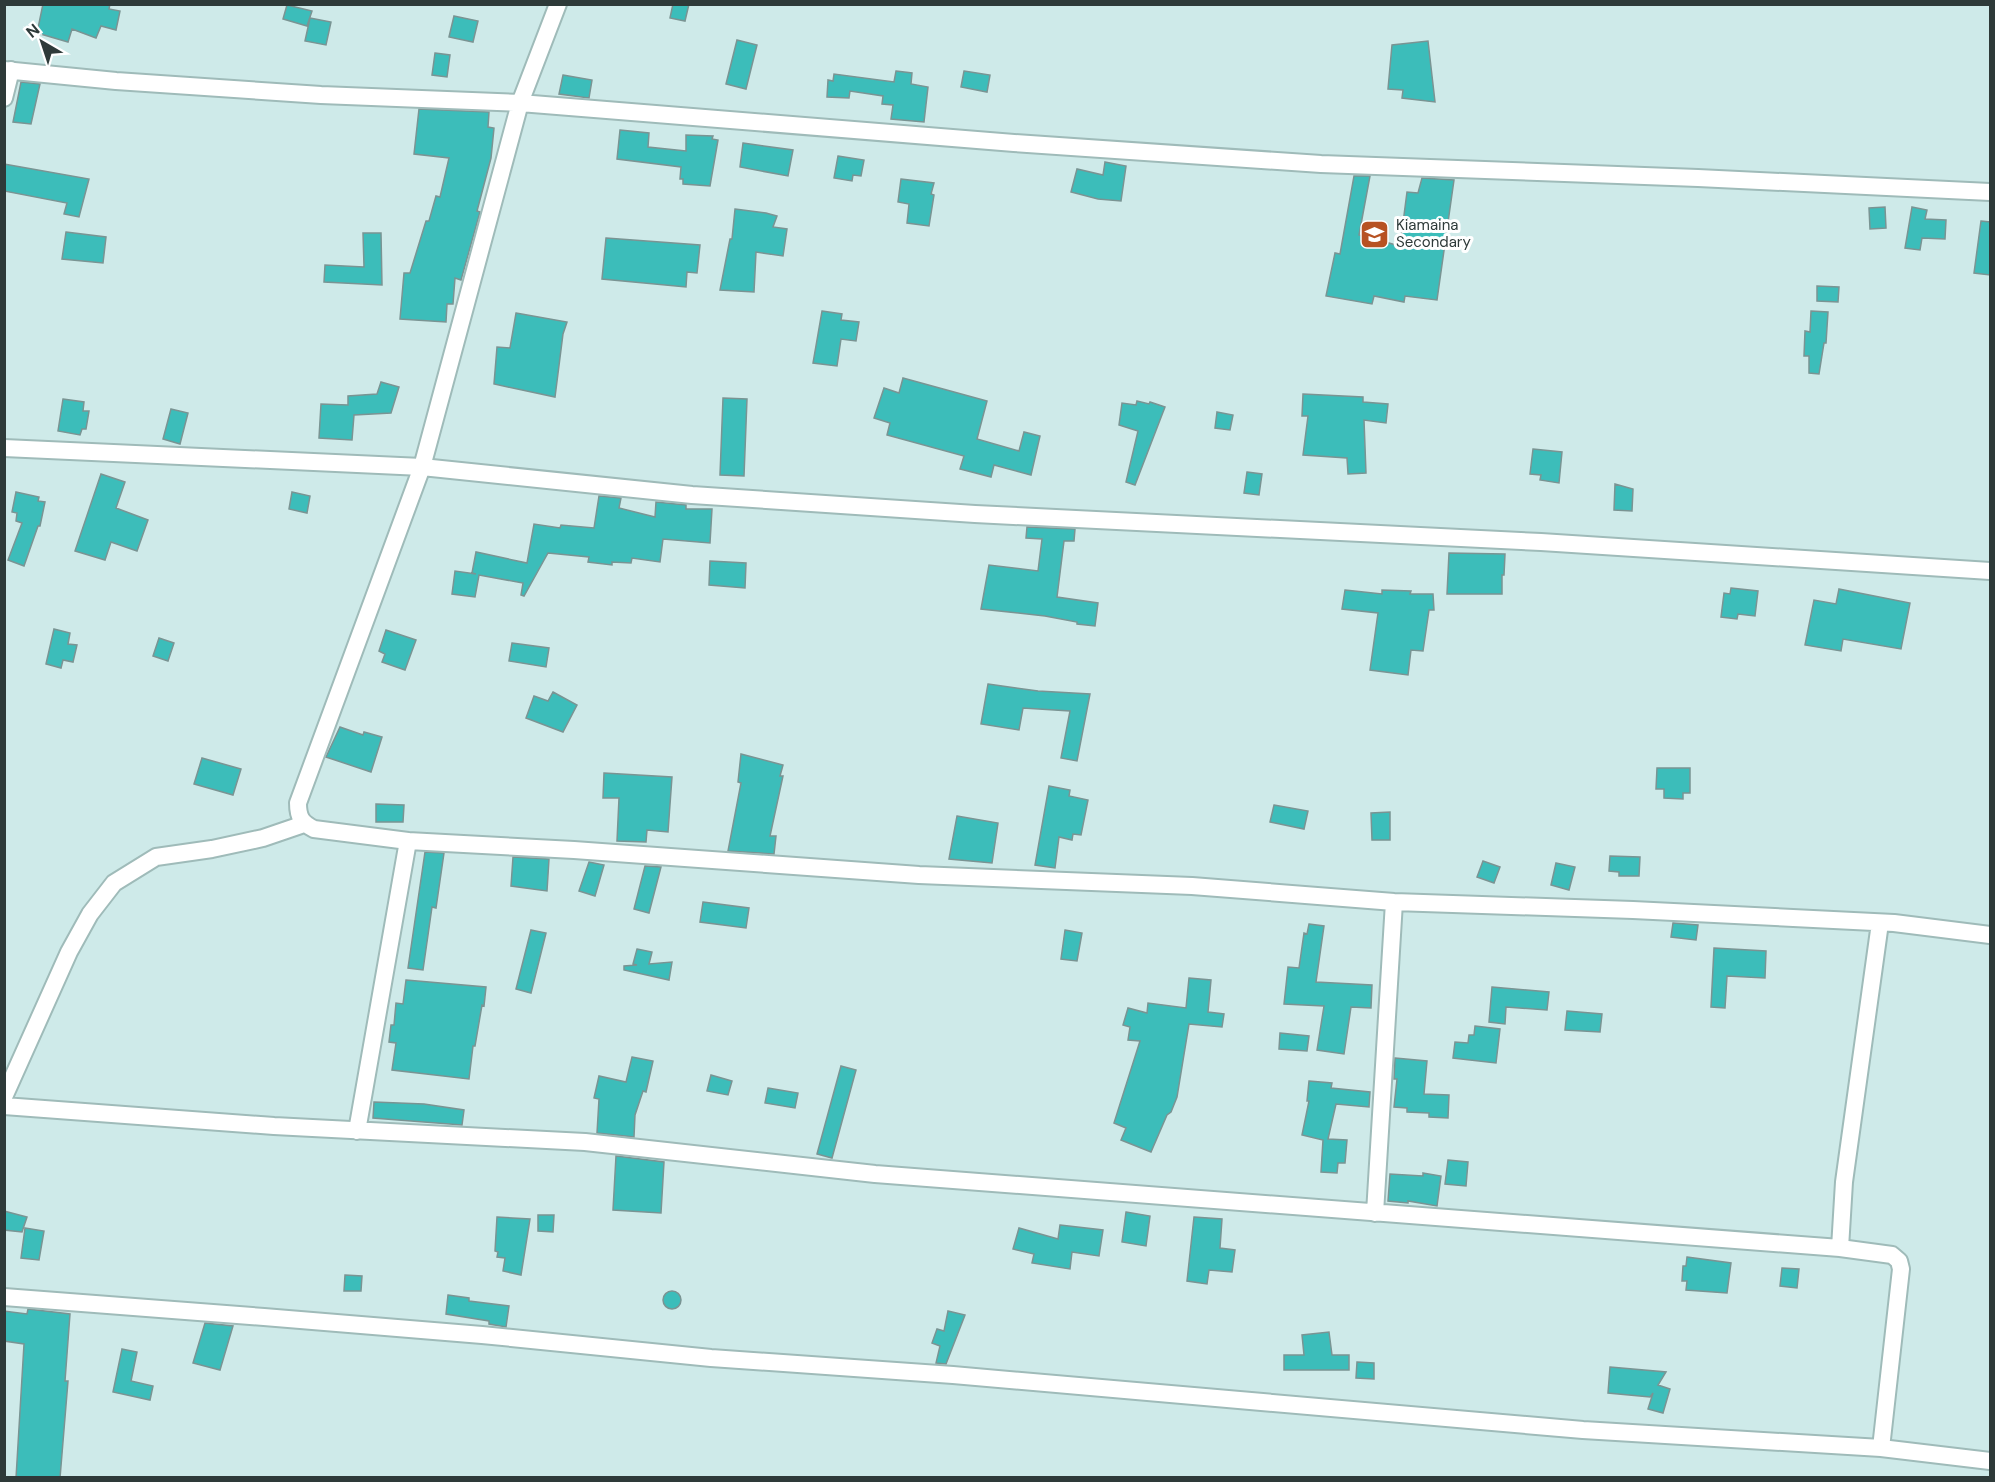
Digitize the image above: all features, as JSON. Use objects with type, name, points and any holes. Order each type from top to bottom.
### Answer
[{"type":"street","points":[[558,4],[520,103],[422,467],[298,803],[298,816],[304,824],[314,829],[408,841],[586,851],[919,875],[1192,886],[1394,902],[1633,909],[1880,923],[1990,935]]},
{"type":"street","points":[[4,98],[8,70],[116,81],[321,95],[520,103],[1321,164],[1990,192]]},
{"type":"street","points":[[4,448],[422,467],[692,495],[964,513],[1541,542],[1990,571]]},
{"type":"street","points":[[4,1097],[69,952],[90,914],[114,883],[156,857],[222,847],[304,824]]},
{"type":"street","points":[[357,1131],[408,841]]},
{"type":"street","points":[[1375,1213],[1394,902]]},
{"type":"street","points":[[1840,1248],[1844,1182],[1880,923]]},
{"type":"street","points":[[4,1106],[357,1131],[585,1142],[875,1174],[1840,1248],[1892,1255],[1899,1261],[1901,1269],[1881,1448]]},
{"type":"street","points":[[4,1297],[482,1335],[711,1358],[953,1375],[1583,1430],[1881,1448],[1990,1461]]},
{"type":"building","points":[[43,4],[110,4],[109,9],[120,11],[116,30],[101,26],[96,38],[72,29],[68,42],[37,33]]},
{"type":"building","points":[[673,4],[689,4],[685,21],[670,18]]},
{"type":"building","points":[[287,5],[312,11],[307,26],[283,19]]},
{"type":"building","points":[[454,16],[478,21],[473,42],[449,37]]},
{"type":"building","points":[[310,18],[331,22],[326,45],[305,41]]},
{"type":"building","points":[[737,40],[757,45],[746,89],[726,84]]},
{"type":"building","points":[[1428,41],[1435,102],[1402,98],[1403,90],[1388,89],[1392,45]]},
{"type":"building","points":[[435,53],[450,55],[447,77],[432,75]]},
{"type":"building","points":[[896,71],[912,73],[911,84],[928,87],[924,122],[891,119],[893,105],[882,104],[883,96],[850,91],[849,98],[827,97],[828,80],[833,81],[834,74],[894,82]]},
{"type":"building","points":[[964,71],[990,75],[987,92],[961,87]]},
{"type":"building","points":[[563,75],[592,80],[589,98],[559,94]]},
{"type":"building","points":[[21,82],[40,84],[31,124],[13,122]]},
{"type":"building","points":[[419,109],[489,112],[488,127],[494,128],[491,158],[477,211],[480,212],[461,280],[455,278],[453,304],[447,304],[446,322],[400,319],[404,273],[410,273],[426,221],[429,221],[436,196],[440,197],[449,158],[414,154]]},
{"type":"building","points":[[620,130],[649,133],[648,147],[686,151],[686,135],[713,136],[712,139],[718,140],[710,186],[683,184],[683,179],[680,179],[681,167],[617,159]]},
{"type":"building","points":[[743,143],[793,150],[788,176],[740,167]]},
{"type":"building","points":[[838,156],[864,160],[861,176],[853,175],[852,181],[834,178]]},
{"type":"building","points":[[1105,162],[1126,166],[1121,201],[1098,199],[1071,192],[1077,169],[1103,175]]},
{"type":"building","points":[[4,164],[89,179],[79,217],[64,214],[67,203],[4,191]]},
{"type":"building","points":[[1354,176],[1370,176],[1359,235],[1400,246],[1407,192],[1418,193],[1422,178],[1454,180],[1437,300],[1405,296],[1404,302],[1374,296],[1372,304],[1326,296],[1335,253],[1340,254]]},
{"type":"building","points":[[901,179],[934,183],[929,226],[907,223],[909,204],[898,202]]},
{"type":"building","points":[[1885,207],[1886,228],[1870,229],[1869,208]]},
{"type":"building","points":[[1912,207],[1927,210],[1925,219],[1946,220],[1945,239],[1922,238],[1920,250],[1905,248]]},
{"type":"building","points":[[735,209],[777,216],[773,227],[787,229],[783,256],[756,252],[754,292],[720,290],[730,239],[732,239]]},
{"type":"building","points":[[1981,221],[1990,222],[1990,275],[1974,273]]},
{"type":"building","points":[[66,232],[106,237],[103,263],[62,259]]},
{"type":"building","points":[[363,233],[381,233],[382,285],[324,282],[325,265],[364,267]]},
{"type":"building","points":[[606,238],[700,245],[697,273],[687,272],[686,287],[602,279]]},
{"type":"building","points":[[1817,286],[1839,287],[1838,302],[1817,301]]},
{"type":"building","points":[[822,311],[842,314],[841,320],[859,322],[856,341],[841,339],[837,366],[813,363]]},
{"type":"building","points":[[1811,311],[1828,312],[1826,343],[1824,343],[1819,374],[1809,373],[1809,356],[1804,356],[1805,331],[1810,332]]},
{"type":"building","points":[[516,313],[567,322],[563,334],[555,397],[494,384],[497,347],[510,348]]},
{"type":"building","points":[[903,378],[987,401],[977,439],[1019,451],[1024,432],[1040,436],[1031,475],[994,465],[991,477],[960,469],[964,456],[887,435],[890,423],[874,418],[884,388],[899,393]]},
{"type":"building","points":[[381,382],[399,387],[391,413],[354,415],[352,440],[319,438],[321,404],[348,405],[348,396],[377,394]]},
{"type":"building","points":[[1303,394],[1363,397],[1363,402],[1388,404],[1386,423],[1364,420],[1366,473],[1348,474],[1347,458],[1303,455],[1308,416],[1302,416]]},
{"type":"building","points":[[723,398],[747,399],[744,476],[720,475]]},
{"type":"building","points":[[63,399],[84,402],[83,411],[89,411],[86,429],[82,429],[80,435],[58,431]]},
{"type":"building","points":[[1137,401],[1165,407],[1135,485],[1126,482],[1138,431],[1119,425],[1122,403],[1136,405]]},
{"type":"building","points":[[171,409],[188,413],[180,444],[163,439]]},
{"type":"building","points":[[1217,412],[1233,415],[1230,430],[1215,428]]},
{"type":"building","points":[[1533,449],[1562,452],[1559,483],[1540,480],[1541,475],[1530,474]]},
{"type":"building","points":[[1247,472],[1262,474],[1259,495],[1244,493]]},
{"type":"building","points":[[101,474],[125,482],[116,508],[148,520],[137,551],[111,542],[105,560],[75,551]]},
{"type":"building","points":[[1615,484],[1633,489],[1632,511],[1614,510]]},
{"type":"building","points":[[16,492],[39,497],[38,501],[45,502],[40,526],[38,526],[24,566],[8,560],[22,523],[16,521],[17,513],[12,512]]},
{"type":"building","points":[[292,492],[310,496],[307,513],[289,509]]},
{"type":"building","points":[[599,496],[621,498],[619,508],[655,517],[656,502],[686,505],[686,509],[712,509],[710,543],[663,539],[660,562],[632,558],[631,563],[612,562],[612,565],[588,562],[589,557],[548,553],[524,596],[521,595],[523,583],[479,575],[475,597],[452,594],[455,571],[476,574],[472,573],[476,552],[527,563],[534,524],[560,528],[561,525],[594,528]]},
{"type":"building","points":[[1027,527],[1075,529],[1074,541],[1064,541],[1057,597],[1098,603],[1095,626],[1045,616],[981,609],[989,565],[1038,571],[1042,539],[1026,538]]},
{"type":"building","points":[[1449,553],[1505,554],[1502,594],[1447,594]]},
{"type":"building","points":[[710,561],[746,563],[745,588],[709,585]]},
{"type":"building","points":[[1731,588],[1758,591],[1755,616],[1738,614],[1737,619],[1721,617],[1724,593],[1730,594]]},
{"type":"building","points":[[1839,589],[1910,603],[1901,649],[1843,639],[1841,651],[1805,645],[1814,600],[1836,604]]},
{"type":"building","points":[[1345,590],[1382,594],[1382,590],[1433,594],[1434,610],[1429,610],[1423,651],[1411,650],[1408,675],[1370,670],[1378,613],[1342,609]]},
{"type":"building","points":[[54,629],[70,633],[68,644],[77,645],[73,662],[63,660],[61,668],[46,664]]},
{"type":"building","points":[[386,630],[416,640],[405,670],[382,662],[385,654],[379,651]]},
{"type":"building","points":[[159,638],[174,643],[168,661],[153,656]]},
{"type":"building","points":[[512,643],[549,648],[546,667],[509,661]]},
{"type":"building","points":[[988,684],[1038,691],[1090,694],[1077,761],[1061,758],[1070,711],[1023,708],[1019,730],[981,724]]},
{"type":"building","points":[[553,692],[577,705],[563,732],[526,718],[534,696],[548,701]]},
{"type":"building","points":[[340,727],[363,735],[364,732],[382,737],[371,772],[326,757]]},
{"type":"building","points":[[741,754],[783,765],[780,776],[783,776],[770,836],[776,836],[774,854],[728,851],[741,783],[738,782]]},
{"type":"building","points":[[202,758],[241,769],[233,795],[194,784]]},
{"type":"building","points":[[1657,768],[1690,768],[1690,793],[1683,793],[1683,799],[1664,798],[1664,789],[1656,789]]},
{"type":"building","points":[[604,773],[672,777],[668,832],[647,830],[646,842],[617,841],[619,798],[603,798]]},
{"type":"building","points":[[1049,786],[1070,790],[1069,796],[1088,800],[1081,835],[1073,834],[1072,840],[1059,837],[1055,868],[1035,865]]},
{"type":"building","points":[[376,804],[404,805],[403,822],[376,822]]},
{"type":"building","points":[[1274,805],[1308,811],[1304,829],[1270,822]]},
{"type":"building","points":[[1390,812],[1390,840],[1372,840],[1371,813]]},
{"type":"building","points":[[957,816],[998,823],[992,863],[949,859]]},
{"type":"building","points":[[425,852],[444,853],[436,908],[432,907],[423,970],[408,968]]},
{"type":"building","points":[[1610,856],[1640,857],[1639,876],[1619,876],[1619,872],[1609,871]]},
{"type":"building","points":[[513,857],[549,859],[547,891],[511,886]]},
{"type":"building","points":[[1483,861],[1500,867],[1494,883],[1477,877]]},
{"type":"building","points":[[589,862],[604,865],[595,896],[579,891]]},
{"type":"building","points":[[1556,863],[1575,867],[1569,890],[1551,885]]},
{"type":"building","points":[[645,866],[661,867],[649,913],[634,909]]},
{"type":"building","points":[[703,902],[749,908],[746,928],[700,922]]},
{"type":"building","points":[[1673,923],[1698,925],[1696,940],[1671,937]]},
{"type":"building","points":[[1309,924],[1324,926],[1316,982],[1372,985],[1371,1008],[1351,1007],[1344,1054],[1317,1050],[1324,1006],[1284,1004],[1288,967],[1299,968],[1304,933],[1307,934]]},
{"type":"building","points":[[531,930],[546,933],[531,993],[516,989]]},
{"type":"building","points":[[1065,930],[1082,933],[1077,961],[1061,959]]},
{"type":"building","points":[[1714,948],[1766,951],[1765,978],[1727,976],[1725,1008],[1711,1007]]},
{"type":"building","points":[[637,949],[652,952],[649,964],[672,962],[669,980],[624,970],[624,966],[637,965],[633,964]]},
{"type":"building","points":[[1189,978],[1211,980],[1208,1012],[1224,1014],[1222,1027],[1189,1024],[1177,1097],[1151,1152],[1121,1140],[1126,1128],[1114,1123],[1140,1041],[1128,1040],[1130,1027],[1123,1025],[1128,1008],[1147,1013],[1148,1003],[1186,1008]]},
{"type":"building","points":[[406,980],[486,987],[484,1006],[482,1005],[475,1046],[473,1046],[469,1079],[392,1070],[396,1043],[389,1042],[391,1025],[394,1025],[396,1003],[403,1004]]},
{"type":"building","points":[[1492,987],[1549,992],[1547,1010],[1506,1007],[1505,1024],[1489,1022]]},
{"type":"building","points":[[1567,1011],[1602,1014],[1600,1032],[1565,1030]]},
{"type":"building","points":[[1475,1026],[1500,1029],[1496,1063],[1453,1058],[1455,1042],[1468,1043],[1469,1035],[1474,1035]]},
{"type":"building","points":[[1280,1033],[1309,1036],[1307,1051],[1279,1049]]},
{"type":"building","points":[[632,1057],[653,1061],[646,1092],[643,1091],[635,1115],[634,1137],[597,1133],[599,1099],[594,1098],[599,1076],[626,1082]]},
{"type":"building","points":[[1395,1058],[1427,1061],[1424,1094],[1449,1095],[1448,1118],[1429,1117],[1429,1113],[1407,1112],[1407,1108],[1394,1107],[1397,1079],[1394,1079]]},
{"type":"building","points":[[841,1066],[856,1070],[832,1158],[817,1154]]},
{"type":"building","points":[[711,1075],[732,1081],[728,1095],[707,1091]]},
{"type":"building","points":[[1309,1081],[1332,1083],[1331,1088],[1370,1092],[1369,1107],[1336,1104],[1328,1139],[1347,1140],[1345,1163],[1338,1163],[1337,1173],[1321,1172],[1323,1140],[1302,1135],[1309,1101],[1307,1101]]},
{"type":"building","points":[[768,1088],[798,1093],[795,1108],[765,1103]]},
{"type":"building","points":[[374,1102],[424,1104],[464,1110],[462,1125],[373,1118]]},
{"type":"building","points":[[616,1156],[664,1162],[661,1213],[613,1210]]},
{"type":"building","points":[[1448,1160],[1468,1162],[1466,1186],[1445,1184]]},
{"type":"building","points":[[1423,1173],[1441,1176],[1437,1206],[1408,1201],[1408,1203],[1388,1201],[1390,1174],[1423,1176]]},
{"type":"building","points":[[4,1211],[27,1217],[22,1232],[4,1230]]},
{"type":"building","points":[[1126,1212],[1150,1216],[1146,1246],[1122,1242]]},
{"type":"building","points":[[538,1215],[554,1215],[553,1232],[538,1231]]},
{"type":"building","points":[[497,1217],[530,1219],[521,1275],[503,1271],[505,1258],[497,1257],[498,1252],[495,1251]]},
{"type":"building","points":[[1194,1217],[1222,1219],[1220,1248],[1235,1250],[1232,1272],[1209,1270],[1207,1284],[1187,1281]]},
{"type":"building","points":[[1060,1225],[1103,1230],[1099,1256],[1072,1252],[1070,1269],[1032,1263],[1034,1254],[1013,1249],[1019,1228],[1058,1239]]},
{"type":"building","points":[[25,1228],[44,1231],[39,1260],[21,1258]]},
{"type":"building","points":[[1687,1257],[1731,1263],[1727,1293],[1686,1290],[1687,1281],[1682,1281],[1683,1266],[1686,1266]]},
{"type":"building","points":[[1782,1268],[1799,1269],[1797,1288],[1780,1286]]},
{"type":"building","points":[[345,1275],[362,1276],[361,1291],[344,1291]]},
{"type":"building","points":[[672,1291],[678,1294],[681,1300],[678,1306],[672,1309],[666,1306],[663,1300],[666,1294]]},
{"type":"building","points":[[448,1295],[469,1298],[469,1301],[509,1306],[506,1327],[489,1324],[489,1321],[446,1314]]},
{"type":"building","points":[[28,1309],[70,1314],[65,1381],[68,1381],[60,1478],[16,1478],[24,1344],[4,1341],[4,1311],[27,1314]]},
{"type":"building","points":[[948,1311],[965,1315],[946,1364],[936,1363],[940,1346],[932,1343],[937,1329],[944,1331]]},
{"type":"building","points":[[205,1323],[233,1326],[220,1370],[193,1363]]},
{"type":"building","points":[[1329,1332],[1332,1355],[1349,1355],[1349,1370],[1284,1370],[1284,1355],[1304,1355],[1302,1335]]},
{"type":"building","points":[[122,1349],[137,1352],[131,1381],[153,1386],[150,1400],[113,1392]]},
{"type":"building","points":[[1357,1362],[1374,1363],[1374,1379],[1356,1378]]},
{"type":"building","points":[[1610,1367],[1666,1372],[1658,1385],[1670,1389],[1663,1413],[1648,1409],[1653,1393],[1650,1397],[1608,1393]]},
{"type":"place","name":"Kiamaina Secondary","points":[[1375,234]]}]
